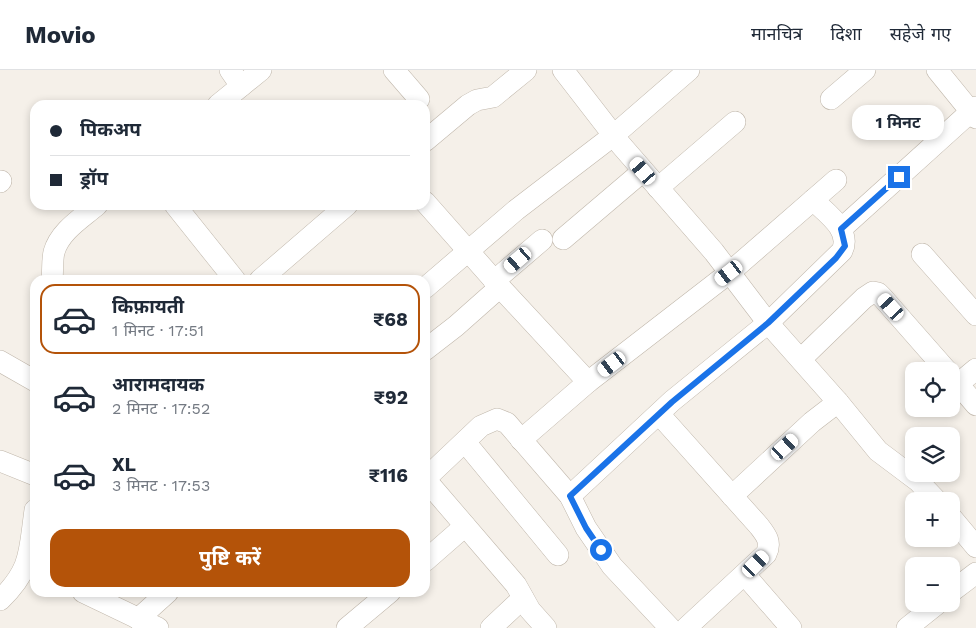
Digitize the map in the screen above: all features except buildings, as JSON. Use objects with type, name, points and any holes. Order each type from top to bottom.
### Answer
[{"type":"street","points":[[221,100],[235,78],[261,70]]},
{"type":"street","points":[[394,70],[419,99]]},
{"type":"street","points":[[430,137],[468,105],[477,100],[493,98],[526,70]]},
{"type":"street","points":[[430,284],[522,205],[614,135],[689,70]]},
{"type":"street","points":[[841,229],[974,112],[937,70]]},
{"type":"street","points":[[831,99],[858,73]]},
{"type":"street","points":[[574,74],[614,135],[714,252],[768,323],[802,359],[878,451],[918,481],[928,492]]},
{"type":"street","points":[[658,188],[736,122]]},
{"type":"street","points":[[563,239],[643,171]]},
{"type":"street","points":[[522,440],[588,382],[729,273],[836,180]]},
{"type":"street","points":[[570,496],[659,414],[768,323],[842,251],[845,240],[841,229],[813,200]]},
{"type":"street","points":[[430,208],[497,284],[588,382]]},
{"type":"street","points":[[52,275],[54,252],[58,243],[70,227],[91,210]]},
{"type":"street","points":[[179,210],[229,275]]},
{"type":"street","points":[[266,275],[341,210]]},
{"type":"street","points":[[430,346],[456,326],[542,240]]},
{"type":"street","points":[[922,254],[976,315]]},
{"type":"street","points":[[802,359],[864,298],[873,292],[878,293],[882,297],[939,362]]},
{"type":"street","points":[[0,361],[30,378]]},
{"type":"street","points":[[960,374],[976,369]]},
{"type":"street","points":[[960,386],[976,405]]},
{"type":"street","points":[[732,496],[812,422],[838,402]]},
{"type":"street","points":[[659,414],[759,526],[769,542],[770,548],[745,575],[686,628]]},
{"type":"street","points":[[430,474],[481,426],[496,419],[507,423],[570,496],[586,528],[612,566],[670,628]]},
{"type":"street","points":[[465,442],[558,555]]},
{"type":"street","points":[[0,461],[30,473]]},
{"type":"street","points":[[430,485],[516,585],[533,614],[546,628]]},
{"type":"street","points":[[430,557],[465,526]]},
{"type":"street","points":[[960,528],[976,547]]},
{"type":"street","points":[[0,600],[30,564]]},
{"type":"street","points":[[960,585],[976,573]]},
{"type":"street","points":[[745,575],[791,628]]},
{"type":"street","points":[[93,597],[158,628]]},
{"type":"street","points":[[138,619],[162,597]]},
{"type":"street","points":[[347,628],[384,597]]},
{"type":"street","points":[[491,628],[523,598]]},
{"type":"street","points":[[907,628],[927,612]]},
{"type":"route","points":[[601,550],[586,528],[570,496],[672,402],[768,323],[836,258],[845,246],[841,229],[899,177]]}]
